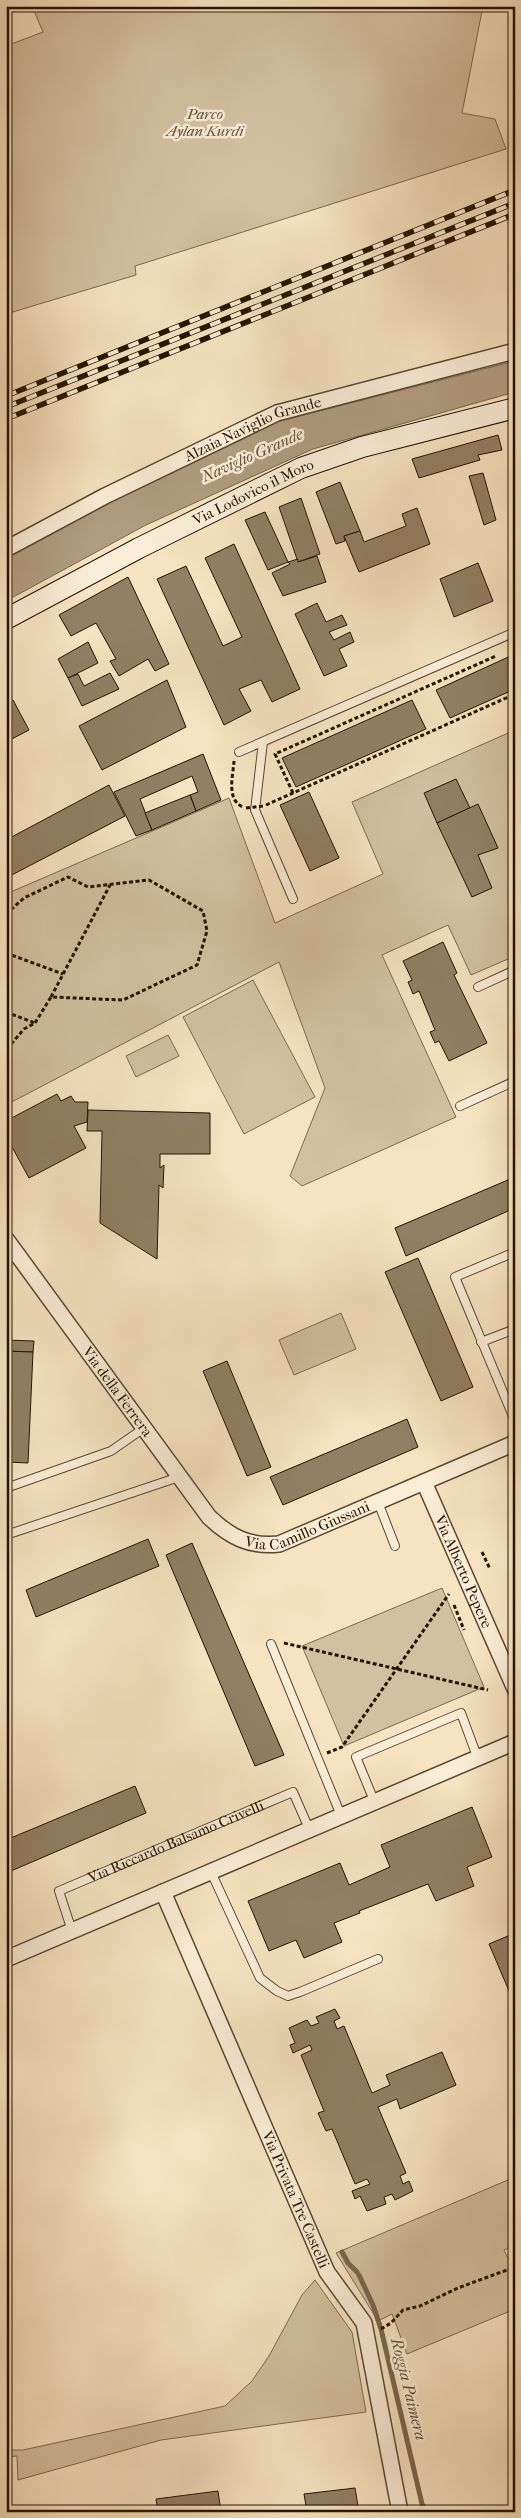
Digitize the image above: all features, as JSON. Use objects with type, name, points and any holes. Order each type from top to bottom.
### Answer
[{"type":"street","name":"Alzaia Naviglio Grande","points":[[6,549],[105,496],[277,413],[515,351]]},
{"type":"street","name":"Via Lodovico il Moro","points":[[6,618],[139,548],[301,468],[362,446],[513,410]]},
{"type":"street","name":"Via della Ferrera","points":[[6,1239],[209,1517],[235,1538]]},
{"type":"street","name":"Via Camillo Giussani","points":[[235,1538],[249,1544],[279,1544],[515,1443]]},
{"type":"street","name":"Via Alberto Pepere","points":[[424,1482],[515,1689]]},
{"type":"street","points":[[6,1959],[342,1818],[515,1742]]},
{"type":"street","name":"Via Privata Tre Castelli","points":[[163,1892],[327,2272],[364,2323],[400,2512]]},
{"type":"lane","points":[[239,752],[515,632]]},
{"type":"lane","points":[[263,742],[255,810],[294,899]]},
{"type":"lane","points":[[478,987],[515,970]]},
{"type":"lane","points":[[460,1106],[515,1081]]},
{"type":"lane","points":[[515,1252],[455,1277],[515,1422]]},
{"type":"lane","points":[[481,1342],[515,1329]]},
{"type":"lane","points":[[6,1488],[111,1451],[144,1428]]},
{"type":"lane","points":[[6,1535],[180,1477]]},
{"type":"lane","name":"Via Camillo Giussani","points":[[378,1502],[395,1546]]},
{"type":"lane","points":[[273,1642],[342,1818]]},
{"type":"lane","points":[[375,1803],[356,1757],[461,1713],[478,1759]]},
{"type":"lane","name":"Via Riccardo Balsamo Crivelli","points":[[72,1931],[59,1891],[293,1792],[310,1831]]},
{"type":"lane","points":[[211,1872],[260,1978],[277,1992],[288,1996],[378,1959]]},
{"type":"path","points":[[293,793],[275,754],[497,655]]},
{"type":"path","points":[[239,752],[234,758],[231,794],[238,804],[246,808],[264,806],[515,694]]},
{"type":"path","points":[[6,914],[24,898],[68,877],[88,888],[149,880],[203,911],[207,931],[197,965],[123,1000],[51,997]]},
{"type":"path","points":[[6,1050],[24,1029],[35,1023],[51,997],[110,884]]},
{"type":"path","points":[[6,953],[63,974]]},
{"type":"path","points":[[6,1012],[35,1023]]},
{"type":"path","points":[[482,1552],[490,1569]]},
{"type":"path","points":[[317,1758],[342,1746],[449,1594]]},
{"type":"path","points":[[454,1605],[464,1630]]},
{"type":"path","points":[[273,1642],[488,1690]]},
{"type":"path","points":[[367,2336],[391,2323],[403,2310],[420,2306],[458,2288],[515,2267]]},
{"type":"green space","name":"Parco Aylan Kurdi","points":[[32,6],[483,6],[462,113],[495,119],[506,149],[135,266],[136,275],[6,314],[6,46],[43,32]]},
{"type":"green space","points":[[515,730],[515,956],[471,975],[448,925],[382,955],[456,1117],[302,1186],[290,1176],[325,1088],[279,962],[6,1105],[6,894],[229,798],[275,923],[383,874],[352,802]]},
{"type":"green space","points":[[253,980],[315,1097],[244,1134],[183,1017]]},
{"type":"green space","points":[[168,1035],[179,1056],[136,1077],[126,1056]]},
{"type":"green space","points":[[341,1313],[356,1349],[294,1375],[279,1340]]},
{"type":"green space","points":[[442,1588],[484,1687],[344,1746],[302,1646]]},
{"type":"green space","points":[[515,2177],[515,2245],[504,2250],[515,2272],[515,2309],[407,2354],[392,2314],[378,2321],[336,2253]]},
{"type":"green space","points":[[315,2280],[352,2332],[366,2412],[161,2440],[18,2480],[17,2456],[6,2457],[6,2450],[23,2450],[225,2406],[252,2381],[269,2356],[302,2295]]},
{"type":"water","name":"Naviglio Grande","points":[[515,361],[515,392],[313,449],[146,525],[6,601],[6,557],[107,503],[280,421]]},
{"type":"building","points":[[498,435],[502,450],[478,455],[480,460],[419,478],[412,459]]},
{"type":"building","points":[[483,473],[496,520],[484,525],[469,476]]},
{"type":"building","points":[[340,482],[360,531],[344,536],[345,541],[336,544],[316,492]]},
{"type":"building","points":[[301,498],[320,554],[298,562],[279,507]]},
{"type":"building","points":[[417,508],[430,544],[359,572],[344,536],[360,531],[364,542],[406,526],[402,514]]},
{"type":"building","points":[[265,512],[288,562],[268,570],[245,520]]},
{"type":"building","points":[[234,544],[300,689],[272,702],[261,680],[239,689],[251,711],[224,725],[157,579],[186,566],[223,646],[242,637],[205,558]]},
{"type":"building","points":[[317,556],[326,582],[283,596],[272,573],[290,564],[288,562],[298,559],[298,562]]},
{"type":"building","points":[[478,563],[493,601],[454,617],[440,579]]},
{"type":"building","points":[[128,577],[169,664],[155,671],[148,659],[119,676],[110,661],[116,659],[96,623],[71,636],[59,615]]},
{"type":"building","points":[[317,603],[326,622],[342,615],[347,625],[329,632],[334,640],[350,632],[354,642],[339,649],[347,666],[324,676],[295,614]]},
{"type":"building","points":[[88,642],[98,663],[68,678],[58,659]]},
{"type":"building","points":[[515,654],[515,689],[450,718],[436,690]]},
{"type":"building","points":[[110,673],[119,689],[82,706],[68,678],[78,674],[84,686]]},
{"type":"building","points":[[167,680],[186,727],[102,770],[79,726]]},
{"type":"building","points":[[13,700],[29,730],[6,742],[6,704]]},
{"type":"building","points":[[412,700],[426,729],[296,787],[282,758]]},
{"type":"building","points":[[203,754],[221,800],[196,811],[190,795],[198,792],[192,776],[140,799],[152,830],[136,836],[114,792]]},
{"type":"building","points":[[456,779],[470,808],[437,823],[424,793]]},
{"type":"building","points":[[109,785],[125,816],[6,878],[6,840]]},
{"type":"building","points":[[309,792],[339,858],[310,871],[280,805]]},
{"type":"building","points":[[190,795],[196,811],[152,830],[145,813]]},
{"type":"building","points":[[478,804],[498,848],[478,855],[492,888],[472,897],[437,823]]},
{"type":"building","points":[[443,942],[457,973],[454,975],[487,1043],[449,1061],[439,1041],[435,1043],[430,1032],[435,1030],[419,991],[413,994],[408,982],[412,980],[403,961]]},
{"type":"building","points":[[57,1094],[61,1101],[71,1096],[75,1102],[88,1102],[87,1122],[74,1126],[86,1148],[29,1178],[6,1136],[6,1121]]},
{"type":"building","points":[[88,1110],[210,1113],[210,1154],[160,1154],[160,1168],[164,1165],[163,1188],[159,1185],[157,1259],[100,1223],[102,1131],[87,1131]]},
{"type":"building","points":[[515,1177],[515,1208],[406,1256],[395,1228]]},
{"type":"building","points":[[418,1258],[473,1387],[441,1401],[385,1272]]},
{"type":"building","points":[[6,1340],[34,1341],[33,1352],[6,1351]]},
{"type":"building","points":[[6,1351],[33,1352],[28,1463],[6,1462]]},
{"type":"building","points":[[227,1361],[271,1467],[247,1476],[203,1371]]},
{"type":"building","points":[[407,1419],[418,1447],[283,1505],[270,1477]]},
{"type":"building","points":[[148,1539],[159,1566],[36,1617],[26,1590]]},
{"type":"building","points":[[192,1543],[284,1755],[255,1766],[166,1555]]},
{"type":"building","points":[[135,1786],[146,1813],[11,1871],[6,1861],[6,1840]]},
{"type":"building","points":[[472,1807],[492,1857],[467,1867],[474,1886],[436,1901],[428,1884],[359,1911],[360,1913],[334,1923],[342,1942],[304,1958],[296,1940],[269,1951],[248,1901],[340,1863],[349,1885],[390,1867],[381,1845]]},
{"type":"building","points":[[515,1933],[515,2005],[489,1944]]},
{"type":"building","points":[[335,2009],[340,2018],[334,2021],[337,2029],[344,2026],[372,2093],[390,2085],[386,2075],[442,2052],[456,2085],[400,2109],[397,2099],[378,2107],[406,2173],[400,2176],[403,2184],[409,2181],[413,2191],[395,2200],[392,2194],[384,2197],[386,2204],[367,2211],[360,2196],[355,2199],[352,2191],[370,2184],[367,2179],[355,2184],[332,2129],[326,2131],[318,2113],[324,2111],[301,2055],[312,2050],[310,2045],[293,2053],[290,2045],[295,2043],[289,2028],[307,2020],[311,2026],[319,2023],[316,2017]]},
{"type":"building","points":[[355,2488],[359,2512],[307,2512],[304,2494]]},
{"type":"building","points":[[218,2491],[221,2512],[158,2512],[156,2499]]},
{"type":"waterway","points":[[342,2252],[348,2263],[357,2272]]},
{"type":"waterway","name":"Roggia Paimera","points":[[359,2275],[373,2305],[381,2329],[422,2504],[427,2512]]},
{"type":"railway","points":[[6,396],[515,190]]},
{"type":"railway","points":[[6,407],[515,203]]},
{"type":"railway","points":[[6,419],[515,214]]}]
